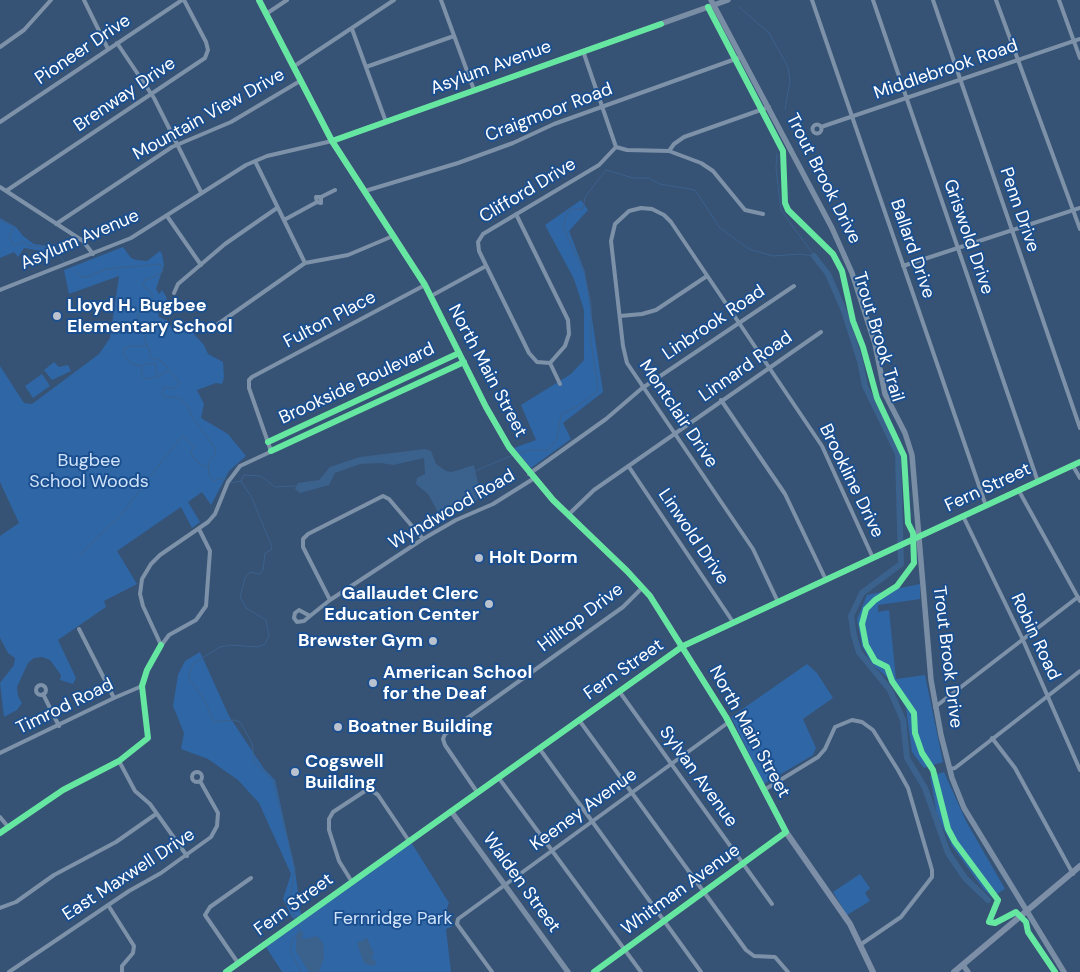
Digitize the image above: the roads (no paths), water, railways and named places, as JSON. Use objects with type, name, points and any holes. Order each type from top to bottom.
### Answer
[{"type":"main road","name":"North Main Street","points":[[258,0],[332,141],[395,235],[425,285],[494,423],[509,447],[531,476],[643,587],[683,646],[729,722],[786,832],[837,904],[860,945],[872,972]]},
{"type":"main road","name":"Asylum Avenue","points":[[332,141],[712,3],[728,0]]},
{"type":"main road","name":"Trout Brook Drive","points":[[712,3],[838,241],[852,273],[875,344],[885,394],[911,448],[927,642],[935,707],[950,769],[964,808],[1064,972]]},
{"type":"main road","name":"Fern Street","points":[[226,972],[683,646],[1080,462]]},
{"type":"main road","name":"Walden Street","points":[[450,811],[568,972]]},
{"type":"main road","points":[[954,972],[1073,874],[1080,866]]},
{"type":"main road","points":[[1073,874],[1080,871]]},
{"type":"main road","points":[[963,965],[968,972]]},
{"type":"street","points":[[0,47],[24,30],[51,0]]},
{"type":"street","points":[[84,0],[108,49]]},
{"type":"street","name":"Pioneer Drive","points":[[0,122],[183,0]]},
{"type":"street","name":"Brenway Drive","points":[[6,191],[207,56],[206,42],[183,0]]},
{"type":"street","points":[[266,14],[287,0]]},
{"type":"street","points":[[293,67],[394,0]]},
{"type":"street","points":[[441,0],[474,90]]},
{"type":"street","name":"Ballard Drive","points":[[812,0],[986,506]]},
{"type":"street","name":"Griswold Drive","points":[[873,0],[1038,482]]},
{"type":"street","name":"Penn Drive","points":[[933,0],[1080,428]]},
{"type":"street","points":[[996,0],[1080,229]]},
{"type":"street","points":[[1059,0],[1080,58]]},
{"type":"street","points":[[352,29],[386,122]]},
{"type":"street","points":[[366,67],[454,36]]},
{"type":"street","name":"Middlebrook Road","points":[[821,127],[1080,39]]},
{"type":"street","points":[[118,43],[151,94],[201,192]]},
{"type":"street","points":[[583,51],[616,147],[627,150],[669,151],[709,168],[745,210],[763,214]]},
{"type":"street","name":"Craigmoor Road","points":[[365,191],[467,159],[602,106],[741,56]]},
{"type":"street","name":"Mountain View Drive","points":[[56,224],[177,145],[231,122],[300,81]]},
{"type":"street","points":[[669,151],[674,144],[684,137],[768,107]]},
{"type":"street","name":"Asylum Avenue","points":[[0,290],[131,238],[230,173],[255,160],[332,141]]},
{"type":"street","name":"Clifford Drive","points":[[550,363],[540,363],[532,357],[486,266],[478,246],[480,237],[599,165],[616,147]]},
{"type":"street","points":[[255,160],[305,263]]},
{"type":"street","points":[[0,187],[87,244],[93,254]]},
{"type":"street","points":[[284,220],[317,202],[322,202],[321,197],[335,190]]},
{"type":"street","points":[[174,293],[178,284],[225,244],[277,208]]},
{"type":"street","name":"Montclair Drive","points":[[769,368],[664,215],[646,208],[628,212],[617,221],[612,238],[626,357],[644,387],[753,549],[778,602]]},
{"type":"street","points":[[903,266],[1080,208]]},
{"type":"street","points":[[516,214],[568,320],[569,334],[565,346],[550,363],[560,384]]},
{"type":"street","points":[[167,216],[201,265]]},
{"type":"street","points":[[218,324],[305,263],[357,252],[395,235]]},
{"type":"street","points":[[431,296],[486,266]]},
{"type":"street","points":[[620,316],[642,314],[656,310],[707,276]]},
{"type":"street","name":"Fulton Place","points":[[268,442],[249,380],[425,285]]},
{"type":"street","name":"Linbrook Road","points":[[531,476],[606,419],[644,387],[794,286]]},
{"type":"street","name":"Linnard Road","points":[[568,514],[594,490],[676,435],[721,400],[821,332]]},
{"type":"street","name":"Brookside Boulevard","points":[[268,442],[459,353]]},
{"type":"street","name":"Brookside Boulevard","points":[[161,645],[143,606],[140,594],[142,579],[151,564],[160,555],[199,529],[215,514],[235,471],[247,462],[464,362]]},
{"type":"street","name":"Brookline Drive","points":[[769,368],[822,446],[873,558]]},
{"type":"street","points":[[721,400],[785,494],[826,580]]},
{"type":"street","points":[[268,442],[271,451]]},
{"type":"street","points":[[1073,466],[1080,478]]},
{"type":"street","name":"Linwold Drive","points":[[629,467],[733,622]]},
{"type":"street","name":"Wyndwood Road","points":[[310,616],[330,600],[423,539],[456,520],[493,504],[531,476]]},
{"type":"street","points":[[935,707],[1079,599],[1019,490]]},
{"type":"street","points":[[330,600],[303,547],[303,540],[308,534],[383,496],[389,499],[423,539]]},
{"type":"street","name":"Robin Road","points":[[963,516],[1023,640],[1080,770]]},
{"type":"street","points":[[0,833],[63,790],[119,761],[148,738],[142,686],[147,670],[169,635],[196,620],[206,606],[210,552],[199,529]]},
{"type":"street","name":"Hilltop Drive","points":[[477,792],[444,745],[445,734],[623,607],[643,587]]},
{"type":"street","points":[[79,628],[114,698]]},
{"type":"street","points":[[950,769],[955,768],[1080,671]]},
{"type":"street","name":"Timrod Road","points":[[0,753],[142,686]]},
{"type":"street","name":"Sylvan Avenue","points":[[619,691],[772,904]]},
{"type":"street","points":[[43,694],[59,726]]},
{"type":"street","points":[[579,720],[749,954],[759,957],[773,956],[788,972]]},
{"type":"street","points":[[764,790],[822,754],[835,727],[852,720],[865,724],[873,730],[898,770],[908,788],[932,870],[932,877],[901,917],[860,945]]},
{"type":"street","name":"Keeney Avenue","points":[[492,972],[456,922],[729,722]]},
{"type":"street","points":[[992,738],[1015,768],[1073,874]]},
{"type":"street","points":[[539,748],[701,972]]},
{"type":"street","points":[[119,761],[135,792],[156,814],[187,856]]},
{"type":"street","points":[[498,777],[641,972]]},
{"type":"street","name":"East Maxwell Drive","points":[[9,972],[108,905],[187,856],[211,837],[218,818],[216,806],[200,781]]},
{"type":"street","points":[[352,882],[338,861],[329,830],[329,819],[333,812],[365,791],[371,790],[378,795],[409,840]]},
{"type":"street","points":[[0,908],[16,902],[54,875],[116,842],[156,814]]},
{"type":"street","points":[[0,817],[9,828]]},
{"type":"street","name":"Whitman Avenue","points":[[594,972],[786,832]]},
{"type":"street","points":[[238,963],[205,914],[210,907],[251,878]]},
{"type":"street","points":[[108,905],[134,946],[132,954],[122,966],[122,972]]},
{"type":"waterway","points":[[739,7],[769,33],[788,67],[790,81],[785,109]]},
{"type":"waterway","points":[[777,154],[776,168],[781,210],[813,254]]},
{"type":"waterway","points":[[516,454],[531,450],[548,450],[557,439],[561,414],[576,407],[595,393],[598,388],[591,342],[591,304],[584,272],[563,227],[567,213],[573,209],[583,209],[585,197],[606,170],[633,178],[649,178],[660,184],[695,190],[720,228],[749,249],[773,256],[800,254],[814,256]]},
{"type":"waterway","points":[[0,220],[14,226],[9,237],[14,246],[23,242],[30,246],[55,248],[64,262]]},
{"type":"waterway","points":[[814,256],[828,274],[844,311],[860,361],[865,386],[898,454],[901,564],[862,593],[851,616],[854,636],[859,652],[890,690],[903,720],[907,758],[925,788],[948,853],[965,878],[988,900]]},
{"type":"waterway","points":[[74,270],[80,276],[87,277],[106,269],[160,264],[163,271],[145,280],[143,286],[151,292],[153,298],[137,316],[147,346],[131,346],[125,348],[123,354],[131,364],[142,366],[142,374],[145,379],[157,377],[169,370],[175,376],[179,383],[177,386],[175,388],[164,387],[162,394],[165,397],[180,398],[188,406],[191,415],[215,448],[216,453],[208,463],[209,475],[214,481],[220,478],[226,480]]},
{"type":"waterway","points":[[147,346],[150,350],[150,357],[162,361],[168,369]]},
{"type":"waterway","points":[[143,365],[155,363],[157,376]]},
{"type":"waterway","points":[[150,476],[183,436],[194,447],[191,452],[193,458],[205,468],[207,466]]},
{"type":"waterway","points":[[475,471],[513,455]]},
{"type":"waterway","points":[[296,920],[289,903],[295,869],[273,780],[254,762],[252,743],[240,722],[234,720],[214,722],[205,701],[190,680],[189,673],[194,663],[220,647],[231,645],[257,647],[265,644],[269,636],[266,620],[246,608],[240,597],[245,578],[250,572],[260,574],[263,570],[265,553],[271,550],[272,547],[252,498],[241,481],[244,475],[261,476],[275,487],[297,486]]},
{"type":"waterway","points":[[79,555],[121,515],[149,478]]},
{"type":"waterway","points":[[231,483],[241,481]]},
{"type":"waterway","points":[[298,923],[300,934],[293,937],[290,951],[301,972]]},
{"type":"place","name":"Lloyd H. Bugbee Elementary School","points":[[57,316]]},
{"type":"place","name":"Holt Dorm","points":[[479,558]]},
{"type":"place","name":"Gallaudet Clerc Education Center","points":[[489,604]]},
{"type":"place","name":"Brewster Gym","points":[[433,641]]},
{"type":"place","name":"American School for the Deaf","points":[[373,683]]},
{"type":"place","name":"Boatner Building","points":[[338,727]]},
{"type":"place","name":"Cogswell Building","points":[[295,772]]},
{"type":"park label","name":"Bugbee School Woods","points":[[89,471]]},
{"type":"park label","name":"Fernridge Park","points":[[393,919]]}]
